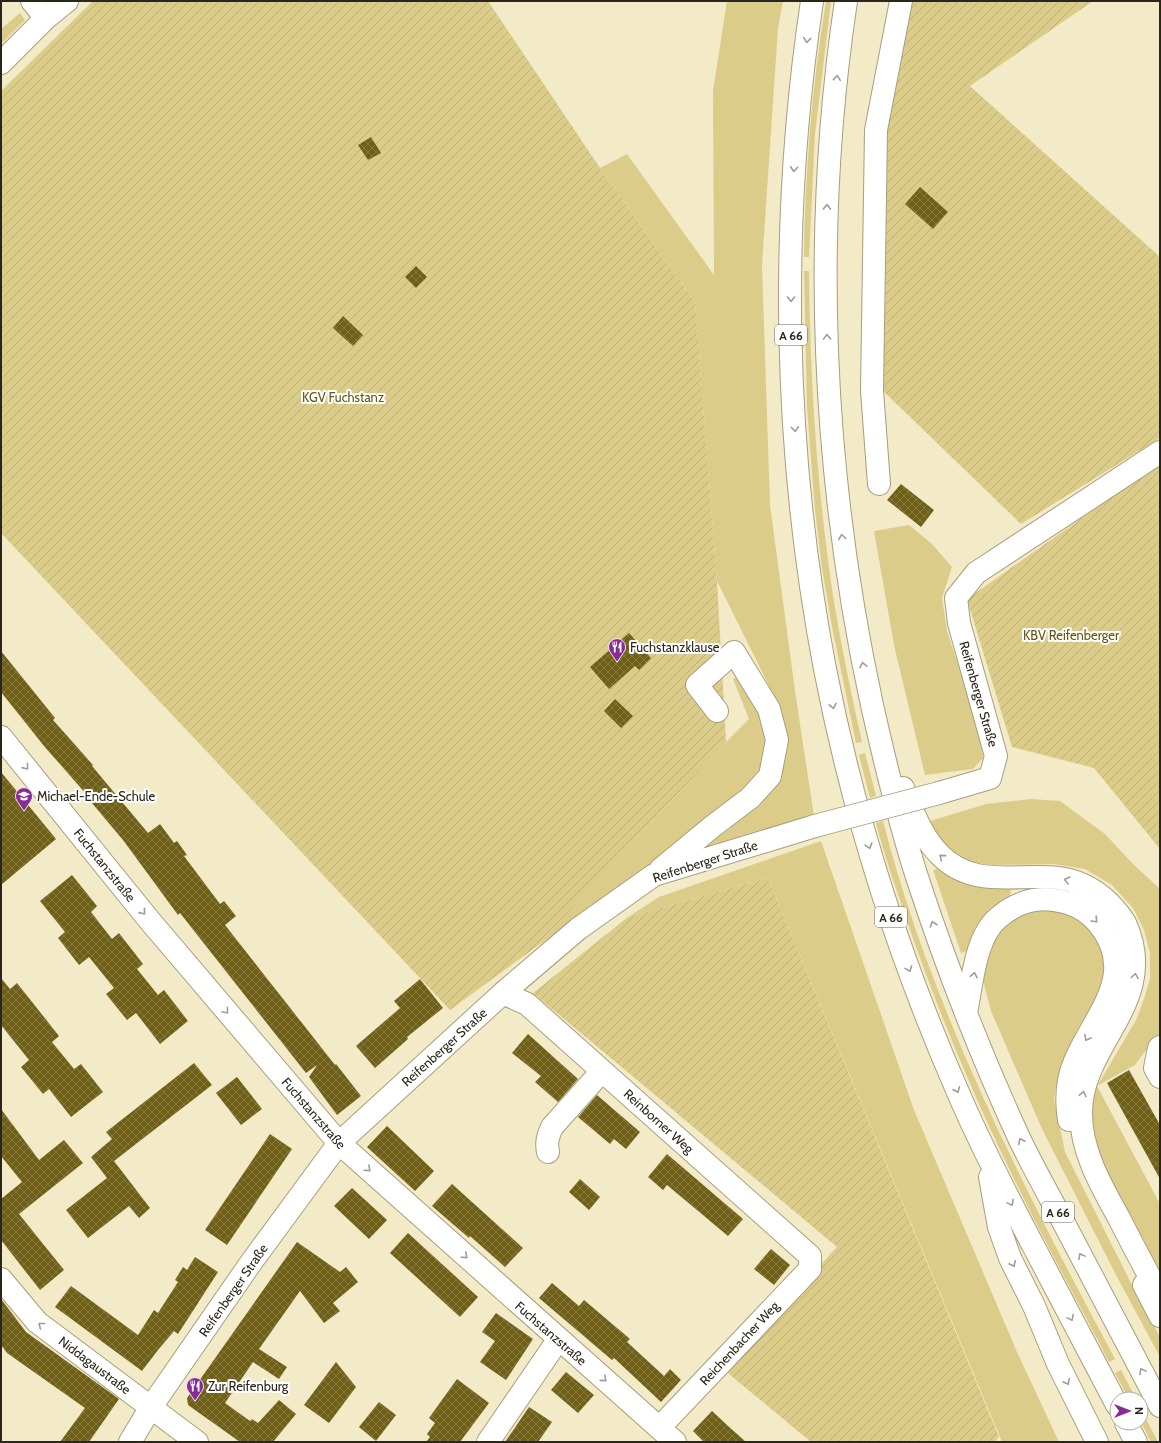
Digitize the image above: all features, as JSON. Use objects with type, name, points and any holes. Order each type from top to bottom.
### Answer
[{"type":"main road","points":[[32,1],[46,18]]},
{"type":"main road","points":[[1,63],[46,18],[67,1]]},
{"type":"main road","name":"A 66","points":[[812,1],[798,117],[793,190],[790,270],[791,350],[795,430],[802,510],[812,589],[825,668],[859,811],[880,882],[928,1021],[986,1156],[1110,1391]]},
{"type":"main road","name":"A 66","points":[[846,1],[832,123],[827,208],[826,292],[828,376],[840,519],[858,637],[878,730],[895,802],[916,874],[966,1013],[1021,1141],[1160,1406]]},
{"type":"main road","points":[[880,484],[872,392],[876,130],[901,1]]},
{"type":"main road","name":"Reifenberger Straße","points":[[130,1442],[151,1408],[250,1264],[339,1143],[503,993],[578,929],[654,875],[816,826],[990,778],[996,756],[960,623],[956,598],[976,573],[1160,452]]},
{"type":"main road","points":[[654,875],[713,826],[750,798],[770,776],[778,740],[769,709],[734,652],[697,685],[717,711]]},
{"type":"main road","points":[[878,730],[921,829],[929,843],[941,856],[953,865],[978,876],[996,878],[1053,878],[1076,882],[1102,896],[1115,909],[1125,923],[1132,939],[1135,954],[1136,972],[1133,990],[1127,1007],[1094,1064],[1086,1081],[1081,1106],[1081,1127],[1084,1144],[1104,1190],[1160,1297]]},
{"type":"main road","name":"Fuchstanzstraße","points":[[1,737],[150,921],[339,1143],[558,1340],[660,1427],[675,1442]]},
{"type":"main road","points":[[966,1013],[979,949],[983,938],[997,919],[1011,908],[1027,901],[1045,899],[1062,901],[1079,907],[1089,914],[1105,931],[1112,947],[1115,965],[1114,982],[1109,999],[1074,1062],[1067,1095],[1067,1113],[1070,1131],[1084,1170],[1160,1316]]},
{"type":"main road","name":"Reinborner Weg","points":[[503,993],[527,1004],[810,1256]]},
{"type":"main road","points":[[1160,1047],[1155,1068],[1160,1077]]},
{"type":"main road","points":[[548,1152],[546,1144],[552,1127],[602,1071]]},
{"type":"main road","points":[[986,1156],[999,1227],[1010,1258],[1034,1306],[1058,1364],[1097,1442]]},
{"type":"main road","name":"Reichenbacher Weg","points":[[660,1427],[810,1268],[810,1256]]},
{"type":"main road","name":"Niddagaustraße","points":[[1,1279],[37,1322],[197,1442]]},
{"type":"main road","points":[[488,1442],[558,1340]]},
{"type":"main road","points":[[1130,1431],[1136,1442]]},
{"type":"green space","name":"KGV Fuchstanz","points":[[93,1],[488,1],[600,168],[695,302],[717,581],[726,742],[536,947],[450,1010],[1,533],[1,91]]},
{"type":"green space","points":[[727,1],[783,1],[778,28],[762,265],[770,505],[796,698],[814,816],[696,850],[728,830],[775,784],[780,708],[717,581],[695,302],[600,168],[627,154],[714,275],[713,91]]},
{"type":"green space","points":[[826,1],[831,1],[815,134],[809,257],[804,257],[810,129]]},
{"type":"green space","points":[[913,1],[1093,1],[970,86],[1160,257],[1160,438],[1021,524],[878,386],[882,133]]},
{"type":"green space","points":[[20,13],[25,20],[1,44],[1,29]]},
{"type":"green space","points":[[804,271],[809,271],[815,434],[827,556],[846,669],[862,742],[856,743],[832,627],[822,568],[815,510],[807,408]]},
{"type":"green space","name":"KBV Reifenberger","points":[[1160,463],[1160,849],[1094,768],[1012,747],[967,599]]},
{"type":"green space","points":[[909,525],[932,544],[952,567],[942,598],[947,631],[982,737],[983,758],[973,769],[925,775],[894,645],[874,531]]},
{"type":"green space","points":[[740,674],[756,702],[766,737],[761,766],[746,793],[649,871],[536,947],[749,719],[733,679]]},
{"type":"green space","points":[[865,753],[876,796],[870,798],[859,755]]},
{"type":"green space","points":[[1031,799],[1060,801],[1105,834],[1133,864],[1160,889],[1160,1039],[1149,1046],[1135,1065],[1097,1086],[1136,1020],[1150,979],[1150,953],[1144,930],[1133,908],[1112,885],[1085,869],[1053,864],[994,865],[967,862],[943,847],[927,822],[986,804]]},
{"type":"green space","points":[[883,821],[903,892],[927,961],[954,1029],[983,1097],[1014,1163],[1115,1359],[1109,1362],[1007,1164],[975,1095],[945,1024],[918,952],[882,846],[876,823]]},
{"type":"green space","points":[[821,841],[914,1110],[1017,1352],[1059,1442],[1002,1442],[768,878],[628,917],[659,897]]},
{"type":"green space","points":[[940,868],[1011,888],[1010,896],[991,908],[975,927],[967,951],[961,953],[933,870]]},
{"type":"green space","points":[[768,878],[999,1437],[994,1442],[811,1442],[723,1369],[837,1247],[533,993],[628,917]]},
{"type":"green space","points":[[1054,908],[1077,916],[1096,933],[1104,958],[1105,972],[1099,993],[1078,1028],[1058,1075],[1054,1099],[1065,1152],[1160,1337],[1160,1357],[1116,1275],[1042,1129],[991,1011],[983,980],[985,955],[994,934],[1022,911]]},
{"type":"green space","points":[[1097,1086],[1160,1204],[1160,1289],[1092,1151],[1089,1100]]},
{"type":"green space","points":[[1121,1370],[1132,1391],[1125,1391],[1115,1373]]},
{"type":"green space","points":[[1149,1425],[1158,1442],[1151,1442],[1146,1431],[1149,1431]]},
{"type":"building","points":[[371,137],[381,153],[368,160],[358,145]]},
{"type":"building","points":[[920,187],[948,212],[933,229],[905,204]]},
{"type":"building","points":[[416,266],[427,277],[416,288],[405,277]]},
{"type":"building","points":[[343,316],[363,335],[353,346],[333,328]]},
{"type":"building","points":[[901,484],[934,510],[921,527],[887,500]]},
{"type":"building","points":[[629,633],[651,658],[639,670],[635,666],[609,689],[590,667]]},
{"type":"building","points":[[1,651],[55,718],[53,720],[93,765],[92,766],[148,833],[160,824],[174,843],[177,841],[187,855],[184,856],[220,904],[224,901],[236,916],[225,925],[361,1096],[337,1115],[309,1077],[317,1065],[306,1073],[180,913],[178,915],[123,840],[86,796],[87,795],[44,746],[1,692]]},
{"type":"building","points":[[615,699],[633,716],[621,728],[604,711]]},
{"type":"building","points":[[1,772],[56,839],[1,885]]},
{"type":"building","points":[[72,875],[97,906],[91,912],[112,939],[119,933],[143,964],[137,969],[158,995],[164,990],[188,1021],[160,1044],[136,1013],[127,1020],[106,994],[114,988],[89,957],[79,965],[58,938],[65,932],[40,901]]},
{"type":"building","points":[[1,978],[10,989],[17,983],[59,1036],[52,1042],[74,1069],[81,1064],[103,1092],[71,1117],[49,1089],[43,1094],[21,1067],[29,1060],[1,1025]]},
{"type":"building","points":[[420,979],[443,1008],[407,1037],[408,1039],[375,1068],[356,1046],[400,1008],[394,1001]]},
{"type":"building","points":[[528,1034],[578,1079],[558,1102],[535,1082],[541,1076],[512,1053]]},
{"type":"building","points":[[194,1063],[212,1085],[114,1161],[150,1208],[139,1218],[129,1206],[88,1238],[66,1210],[107,1178],[91,1157],[112,1139],[106,1132]]},
{"type":"building","points":[[1129,1070],[1160,1125],[1160,1179],[1107,1083]]},
{"type":"building","points":[[237,1077],[262,1109],[241,1125],[216,1093]]},
{"type":"building","points":[[597,1095],[640,1132],[626,1149],[614,1139],[610,1144],[578,1117]]},
{"type":"building","points":[[1,1109],[39,1160],[64,1140],[83,1163],[19,1214],[64,1270],[40,1290],[1,1240],[1,1199],[22,1182],[1,1156]]},
{"type":"building","points":[[387,1126],[434,1171],[415,1191],[367,1147]]},
{"type":"building","points":[[270,1134],[292,1149],[227,1245],[205,1230]]},
{"type":"building","points":[[667,1154],[743,1219],[728,1236],[667,1185],[663,1190],[648,1177]]},
{"type":"building","points":[[580,1179],[600,1197],[589,1210],[569,1192]]},
{"type":"building","points":[[452,1184],[523,1248],[505,1267],[470,1236],[469,1238],[432,1206]]},
{"type":"building","points":[[352,1188],[387,1220],[369,1239],[334,1206]]},
{"type":"building","points":[[408,1233],[478,1297],[460,1317],[390,1253]]},
{"type":"building","points":[[297,1242],[340,1272],[346,1267],[358,1282],[333,1303],[340,1311],[324,1323],[300,1291],[259,1349],[287,1367],[279,1379],[253,1362],[225,1403],[250,1421],[252,1419],[258,1423],[279,1400],[296,1414],[273,1442],[240,1442],[188,1405],[187,1398]]},
{"type":"building","points":[[771,1249],[790,1265],[774,1285],[754,1269]]},
{"type":"building","points":[[195,1257],[218,1272],[178,1334],[174,1331],[142,1371],[55,1307],[71,1286],[138,1335],[154,1310],[158,1313],[178,1282],[175,1280],[183,1267],[187,1270]]},
{"type":"building","points":[[552,1283],[579,1306],[584,1300],[630,1339],[627,1342],[664,1376],[670,1369],[681,1380],[661,1402],[614,1358],[612,1360],[539,1298]]},
{"type":"building","points":[[1,1299],[26,1332],[119,1399],[89,1442],[60,1442],[85,1408],[7,1353],[1,1345]]},
{"type":"building","points":[[496,1313],[533,1339],[506,1380],[480,1362],[495,1341],[482,1332]]},
{"type":"building","points":[[336,1362],[356,1387],[329,1423],[304,1405]]},
{"type":"building","points":[[566,1372],[594,1395],[578,1413],[551,1390]]},
{"type":"building","points":[[457,1379],[489,1403],[460,1442],[426,1442],[430,1437],[427,1434],[435,1423],[429,1418]]},
{"type":"building","points":[[379,1402],[396,1415],[376,1441],[359,1427]]},
{"type":"building","points":[[529,1407],[552,1422],[538,1442],[505,1442]]},
{"type":"building","points":[[712,1411],[746,1442],[704,1442],[693,1431]]},
{"type":"place","name":"Fuchstanzklause","points":[[617,662]]},
{"type":"place","name":"Michael-Ende-Schule","points":[[24,811]]},
{"type":"place","name":"Zur Reifenburg","points":[[195,1401]]}]
